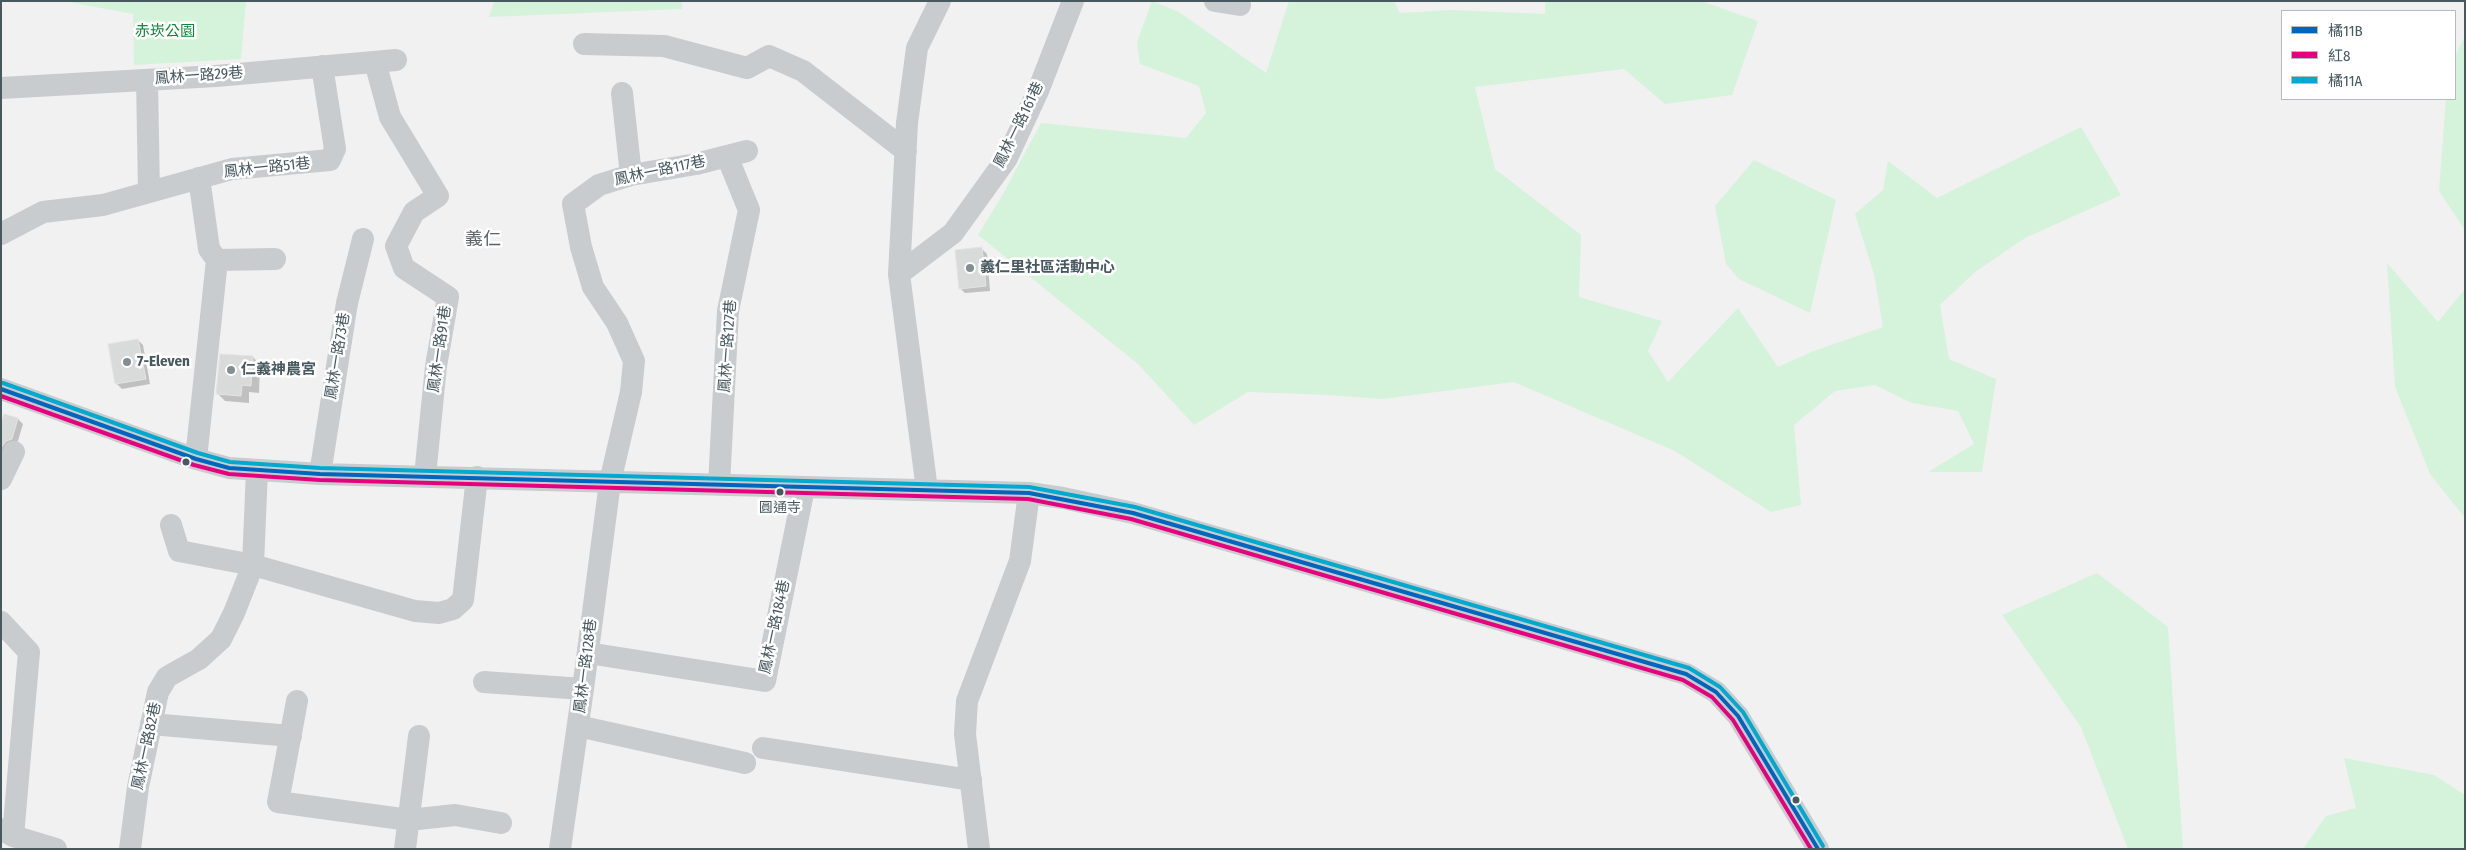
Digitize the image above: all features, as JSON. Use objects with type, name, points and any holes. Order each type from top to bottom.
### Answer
[{"type":"street","points":[[927,490],[899,274],[906,151],[917,48],[940,1]]},
{"type":"street","name":"鳳林一路161巷","points":[[899,274],[953,233],[1007,158],[1038,91],[1073,1]]},
{"type":"street","points":[[1215,1],[1240,5]]},
{"type":"street","points":[[584,44],[664,46],[747,68],[769,56],[803,71],[906,151]]},
{"type":"street","name":"鳳林一路29巷","points":[[1,88],[216,76],[386,61],[390,117],[438,196],[414,212],[396,246]]},
{"type":"street","name":"鳳林一路51巷","points":[[1,234],[43,212],[103,205],[232,169],[330,160],[334,148],[322,66]]},
{"type":"street","points":[[147,80],[149,192]]},
{"type":"street","points":[[622,92],[631,175]]},
{"type":"street","name":"鳳林一路117巷","points":[[610,482],[631,392],[634,361],[617,323],[593,287],[581,247],[573,204],[599,185],[631,175],[737,154],[748,210]]},
{"type":"street","points":[[196,459],[217,260],[209,249],[199,178]]},
{"type":"street","name":"鳳林一路127巷","points":[[719,485],[728,311],[748,210]]},
{"type":"street","name":"鳳林一路73巷","points":[[320,474],[346,303],[363,239]]},
{"type":"street","name":"鳳林一路91巷","points":[[396,246],[404,268],[448,297],[436,366],[425,476]]},
{"type":"street","points":[[217,260],[275,259]]},
{"type":"street","points":[[1,389],[196,459],[230,468],[320,474],[1029,493],[1063,498],[1133,513],[1686,674],[1716,692],[1738,716],[1813,845]]},
{"type":"street","points":[[1,480],[14,452]]},
{"type":"street","name":"鳳林一路82巷","points":[[130,849],[138,787],[158,692],[167,677],[199,659],[221,639],[234,613],[253,565],[257,470]]},
{"type":"street","points":[[171,525],[179,550],[253,565],[415,611],[439,613],[453,610],[462,600],[477,477]]},
{"type":"street","name":"鳳林一路128巷","points":[[560,849],[584,689],[610,482]]},
{"type":"street","name":"鳳林一路184巷","points":[[588,653],[765,681],[804,488]]},
{"type":"street","points":[[979,849],[966,734],[967,701],[1020,561],[1029,493]]},
{"type":"street","points":[[1,622],[29,652],[7,833],[56,849]]},
{"type":"street","points":[[484,682],[584,689]]},
{"type":"street","points":[[297,700],[278,802],[409,820],[455,815],[501,823]]},
{"type":"street","points":[[151,724],[290,736]]},
{"type":"street","points":[[578,726],[745,762]]},
{"type":"street","points":[[406,849],[419,736]]},
{"type":"street","points":[[763,748],[971,780]]},
{"type":"green space","name":"赤崁公園","points":[[63,1],[246,1],[241,59],[134,65],[133,14]]},
{"type":"green space","points":[[494,1],[682,1],[682,9],[489,17]]},
{"type":"green space","points":[[1152,1],[1179,12],[1266,73],[1289,1],[1394,1],[1400,13],[1451,10],[1545,14],[1545,1],[1701,1],[1758,21],[1732,95],[1665,104],[1624,69],[1475,87],[1495,169],[1581,235],[1579,297],[1662,321],[1648,351],[1668,382],[1738,308],[1778,367],[1811,352],[1883,327],[1874,274],[1855,214],[1883,190],[1888,161],[1937,198],[2081,127],[2121,195],[2025,238],[1975,272],[1940,305],[1949,359],[1996,379],[1982,472],[1928,472],[1974,444],[1958,411],[1912,403],[1875,385],[1835,391],[1794,425],[1801,505],[1771,512],[1675,451],[1514,382],[1382,399],[1248,392],[1194,425],[1138,364],[978,235],[1003,194],[1041,123],[1186,138],[1206,113],[1199,86],[1140,64],[1137,42]]},
{"type":"green space","points":[[2465,36],[2465,230],[2439,191],[2446,100],[2456,100],[2456,54]]},
{"type":"green space","points":[[1754,160],[1836,200],[1810,313],[1739,279],[1726,264],[1715,206]]},
{"type":"green space","points":[[2387,263],[2438,322],[2465,289],[2465,518],[2430,474],[2395,387]]},
{"type":"green space","points":[[2097,573],[2168,627],[2183,849],[2128,849],[2081,727],[2002,615]]},
{"type":"green space","points":[[2344,758],[2434,775],[2465,795],[2465,849],[2303,849],[2326,816],[2356,808]]},
{"type":"building","name":"義仁里社區活動中心","points":[[982,247],[986,286],[959,289],[955,250]]},
{"type":"building","name":"7-Eleven","points":[[138,339],[146,379],[115,384],[108,344]]},
{"type":"building","name":"仁義神農宮","points":[[220,354],[253,356],[251,386],[242,385],[241,396],[216,394]]},
{"type":"building","points":[[4,414],[18,418],[12,439],[6,441],[1,448],[1,423]]},
{"type":"transit line","name":"橘11A","points":[[3,383],[198,453],[230,462],[320,468],[1029,487],[1135,507],[1689,668],[1720,687],[1743,712],[1823,846]]},
{"type":"transit line","name":"橘11B","points":[[1,389],[196,459],[229,468],[320,474],[1029,493],[1133,513],[1686,674],[1716,692],[1738,716],[1818,849]]},
{"type":"transit line","name":"紅8","points":[[1,396],[194,465],[229,474],[320,480],[1028,499],[1131,519],[1683,680],[1712,697],[1733,720],[1811,849]]},
{"type":"place","name":"義仁里社區活動中心","points":[[970,268]]},
{"type":"place","name":"7-Eleven","points":[[127,362]]},
{"type":"place","name":"仁義神農宮","points":[[231,370]]},
{"type":"place","name":"圓通寺","points":[[780,492]]},
{"type":"district","name":"義仁","points":[[483,240]]}]
